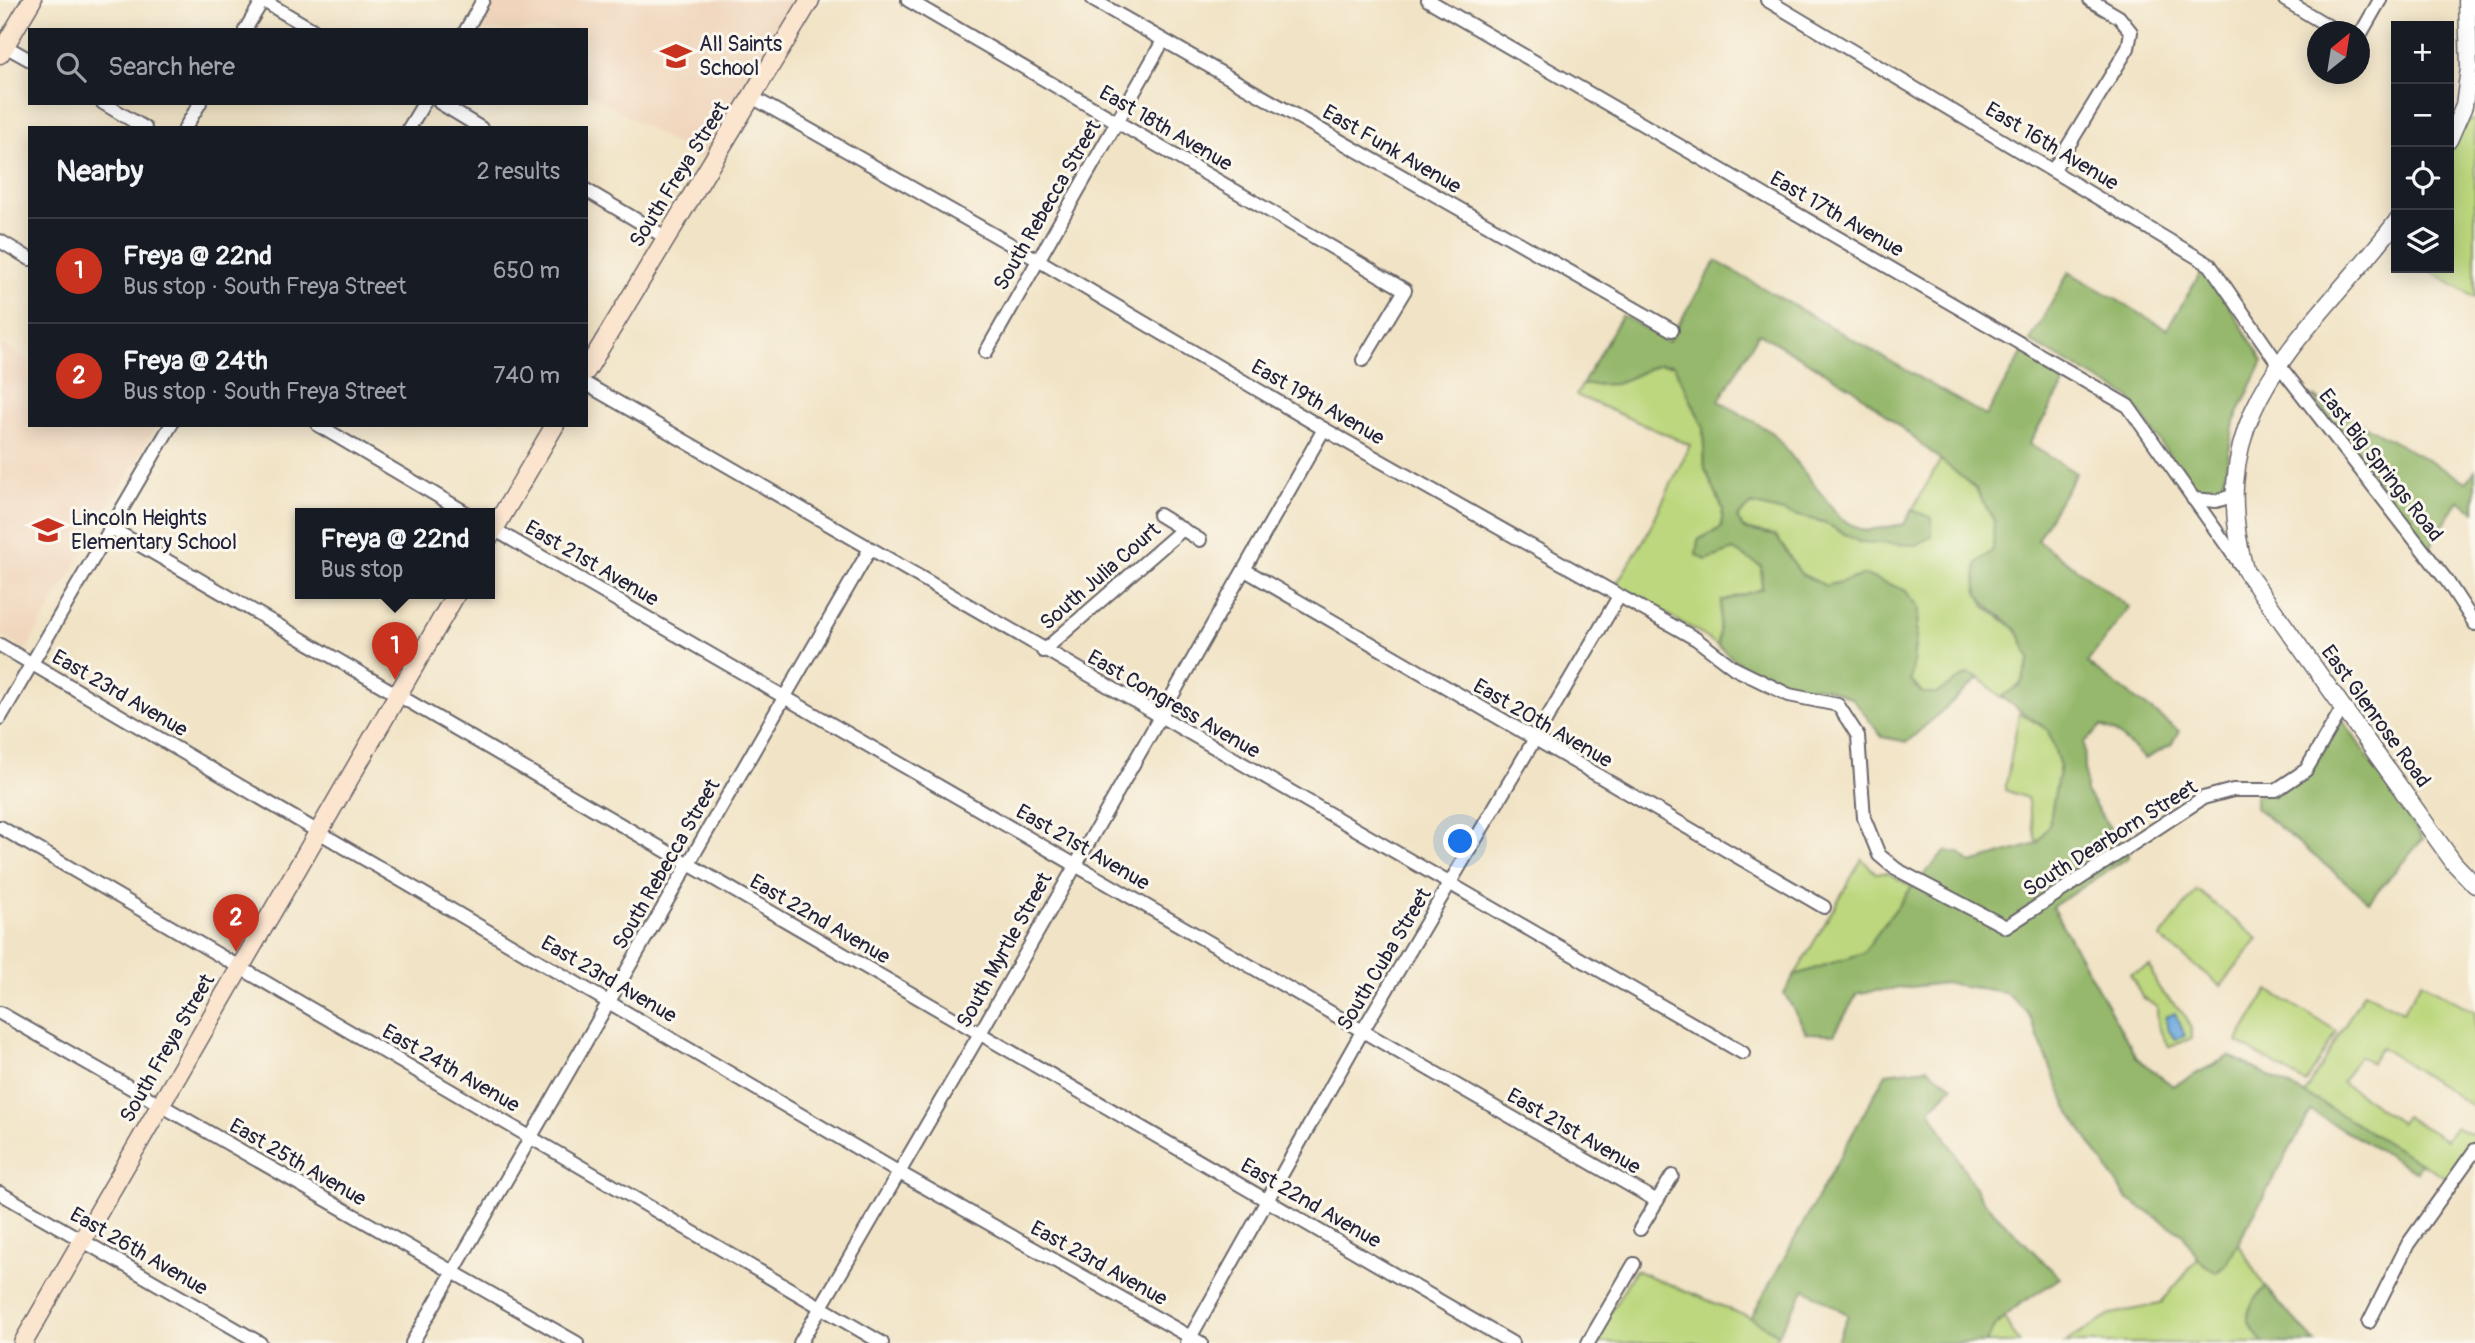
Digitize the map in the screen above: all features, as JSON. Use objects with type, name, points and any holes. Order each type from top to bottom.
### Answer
[{"type":"main road","points":[[3,50],[32,0]]},
{"type":"main road","name":"South Freya Street","points":[[588,368],[810,0]]},
{"type":"main road","points":[[495,523],[554,427]]},
{"type":"main road","name":"South Freya Street","points":[[23,1343],[453,599]]},
{"type":"street","points":[[246,28],[262,0],[310,28]]},
{"type":"street","points":[[467,28],[483,0]]},
{"type":"street","name":"East 18th Avenue","points":[[908,0],[1405,290],[1363,360]]},
{"type":"street","name":"East Funk Avenue","points":[[1093,0],[1672,330]]},
{"type":"street","name":"East 17th Avenue","points":[[1428,0],[2128,406],[2245,570]]},
{"type":"street","name":"East 16th Avenue","points":[[1767,0],[2054,169],[2210,265],[2279,365]]},
{"type":"street","points":[[2054,169],[2127,48],[2131,32],[2119,17],[2090,0]]},
{"type":"street","points":[[2285,0],[2320,21]]},
{"type":"street","points":[[2368,21],[2381,0]]},
{"type":"street","points":[[2454,133],[2470,109],[2468,0]]},
{"type":"street","name":"South Rebecca Street","points":[[986,352],[1163,41]]},
{"type":"street","points":[[3,50],[28,59]]},
{"type":"street","name":"East 19th Avenue","points":[[752,97],[1038,260],[1618,598],[1696,639],[1745,674],[1789,695],[1838,705],[1858,736],[1864,818],[1879,855]]},
{"type":"street","points":[[106,105],[142,126]]},
{"type":"street","points":[[187,126],[199,105]]},
{"type":"street","points":[[411,126],[423,105]]},
{"type":"street","points":[[443,105],[478,126]]},
{"type":"street","points":[[588,191],[665,237]]},
{"type":"street","points":[[2245,570],[2236,534],[2232,496],[2235,466],[2252,409],[2279,365],[2391,228]]},
{"type":"street","points":[[0,241],[28,258]]},
{"type":"street","name":"East Big Springs Road","points":[[2279,365],[2447,581],[2475,624]]},
{"type":"street","name":"East Congress Avenue","points":[[588,385],[1043,651],[1743,1053]]},
{"type":"street","points":[[0,718],[109,527],[170,427]]},
{"type":"street","points":[[321,427],[458,508]]},
{"type":"street","name":"South Myrtle Street","points":[[800,1343],[979,1035],[1324,429]]},
{"type":"street","points":[[2193,499],[2216,501],[2232,496]]},
{"type":"street","points":[[1158,515],[1200,540]]},
{"type":"street","name":"East 22nd Avenue","points":[[109,527],[1512,1343]]},
{"type":"street","name":"South Julia Court","points":[[1043,651],[1183,529]]},
{"type":"street","name":"East 21st Avenue","points":[[495,532],[785,696],[1657,1201]]},
{"type":"street","name":"South Rebecca Street","points":[[412,1343],[870,549]]},
{"type":"street","name":"East 20th Avenue","points":[[1245,570],[1824,907]]},
{"type":"street","name":"East Glenrose Road","points":[[2245,570],[2454,863],[2475,885]]},
{"type":"street","name":"South Cuba Street","points":[[1193,1341],[1363,1030],[1618,598]]},
{"type":"street","name":"East 23rd Avenue","points":[[0,645],[898,1172],[1193,1341]]},
{"type":"street","name":"South Dearborn Street","points":[[1879,855],[1896,869],[2006,927],[2203,798],[2233,790],[2276,790],[2306,770],[2343,707]]},
{"type":"street","name":"East 24th Avenue","points":[[0,827],[882,1343]]},
{"type":"street","name":"East 25th Avenue","points":[[0,1013],[577,1343]]},
{"type":"street","points":[[2369,1322],[2409,1244],[2475,1150]]},
{"type":"street","points":[[1640,1229],[1672,1176]]},
{"type":"street","name":"East 26th Avenue","points":[[0,1193],[260,1343]]},
{"type":"street","points":[[1588,1343],[1634,1264]]},
{"type":"shaded area","name":"All Saints School","points":[[489,0],[800,0],[703,160],[588,93],[588,28],[474,26]]},
{"type":"shaded area","name":"Lincoln Heights Elementary School","points":[[0,344],[28,361],[28,427],[156,427],[26,650],[0,635]]},
{"type":"green space","points":[[2475,121],[2475,298],[2433,273],[2454,273],[2454,141],[2463,124]]},
{"type":"green space","points":[[1716,261],[1986,416],[2023,352],[2067,379],[2029,444],[2076,473],[2037,540],[2129,607],[2087,663],[2179,731],[2171,745],[2145,759],[2114,731],[2101,726],[2084,743],[2086,792],[2129,857],[2052,907],[2137,1058],[2173,1086],[2230,1056],[2318,1101],[2421,1163],[2417,1172],[2311,1111],[2227,1263],[2216,1273],[2198,1259],[2183,1234],[2127,1199],[2069,1111],[2027,1011],[2004,992],[1945,983],[1858,993],[1834,1034],[1807,1033],[1784,993],[1795,975],[1863,953],[1912,887],[1946,851],[1959,853],[1971,863],[2037,844],[2049,825],[2060,766],[2048,730],[2001,697],[2021,684],[2030,659],[2017,632],[1984,603],[1977,588],[1977,563],[1993,550],[1994,520],[1976,489],[1854,389],[1759,333],[1719,401],[1773,433],[1842,520],[1864,531],[1904,524],[1912,510],[1932,518],[1932,536],[1917,545],[1859,542],[1823,522],[1752,504],[1737,518],[1744,529],[1776,536],[1801,574],[1826,586],[1865,575],[1905,590],[1919,607],[1911,681],[1922,693],[1937,693],[1968,674],[1979,678],[1907,742],[1882,737],[1853,699],[1826,688],[1788,686],[1749,671],[1718,646],[1721,601],[1762,589],[1761,566],[1733,550],[1706,560],[1696,555],[1698,540],[1721,528],[1723,509],[1705,469],[1703,426],[1674,365],[1659,364],[1616,384],[1582,385],[1622,315],[1668,342]]},
{"type":"green space","points":[[2205,266],[2263,361],[2234,422],[2224,481],[2215,493],[2193,490],[2129,397],[2030,341],[2069,272],[2167,329]]},
{"type":"green space","points":[[1659,364],[1674,365],[1703,426],[1705,469],[1723,509],[1721,528],[1698,540],[1706,560],[1733,550],[1761,566],[1762,589],[1722,601],[1718,646],[1697,631],[1615,586],[1645,538],[1690,445],[1576,395],[1582,385],[1616,384]]},
{"type":"green space","points":[[2312,396],[2467,482],[2475,470],[2475,511],[2459,501],[2428,549]]},
{"type":"green space","points":[[1941,459],[1976,489],[1994,521],[1993,550],[1977,563],[1984,606],[2017,630],[2030,659],[2021,684],[2001,697],[1979,678],[1968,674],[1937,693],[1923,693],[1911,681],[1919,607],[1865,575],[1826,586],[1801,574],[1776,536],[1744,529],[1736,518],[1752,504],[1823,522],[1859,542],[1932,519],[1912,510]]},
{"type":"green space","points":[[2019,713],[2048,730],[2060,766],[2049,825],[2037,844],[2027,798],[2005,790]]},
{"type":"green space","points":[[2342,719],[2423,839],[2369,901],[2256,808],[2256,795],[2288,788],[2310,771]]},
{"type":"green space","points":[[1862,859],[1876,873],[1888,873],[1912,887],[1863,953],[1795,975]]},
{"type":"green space","points":[[2197,890],[2258,939],[2221,986],[2160,938]]},
{"type":"green space","points":[[2150,966],[2160,989],[2186,1017],[2191,1030],[2192,1038],[2170,1047],[2160,1028],[2157,1007],[2142,997],[2130,974]]},
{"type":"green space","points":[[2421,982],[2475,1012],[2475,1108],[2381,1047],[2371,1063],[2359,1056],[2342,1082],[2400,1123],[2405,1116],[2446,1140],[2455,1127],[2475,1136],[2475,1142],[2450,1180],[2305,1094],[2364,992],[2403,1012]]},
{"type":"green space","points":[[2268,990],[2337,1031],[2306,1083],[2237,1042]]},
{"type":"green space","points":[[1927,1068],[1953,1086],[1930,1110],[1982,1200],[2060,1278],[2007,1314],[1986,1343],[1836,1343],[1848,1315],[1805,1289],[1778,1334],[1751,1318],[1886,1073]]},
{"type":"green space","points":[[2238,1243],[2265,1287],[2248,1315],[2251,1327],[2263,1343],[2065,1343],[2111,1314],[2160,1304],[2198,1259],[2216,1273],[2227,1263]]},
{"type":"green space","points":[[1635,1270],[1751,1318],[1778,1334],[1773,1343],[1594,1341]]},
{"type":"green space","points":[[2265,1287],[2316,1343],[2263,1343],[2251,1327],[2248,1315]]},
{"type":"green space","points":[[2004,1318],[2020,1343],[1986,1343],[1990,1331]]},
{"type":"water","points":[[2175,1013],[2185,1036],[2176,1039],[2169,1031],[2166,1017]]},
{"type":"place","name":"All Saints School","points":[[676,56]]},
{"type":"place","name":"Lincoln Heights Elementary School","points":[[48,530]]},
{"type":"place","name":"Freya @ 22nd","points":[[395,680]]},
{"type":"place","name":"Freya @ 24th","points":[[236,952]]}]
